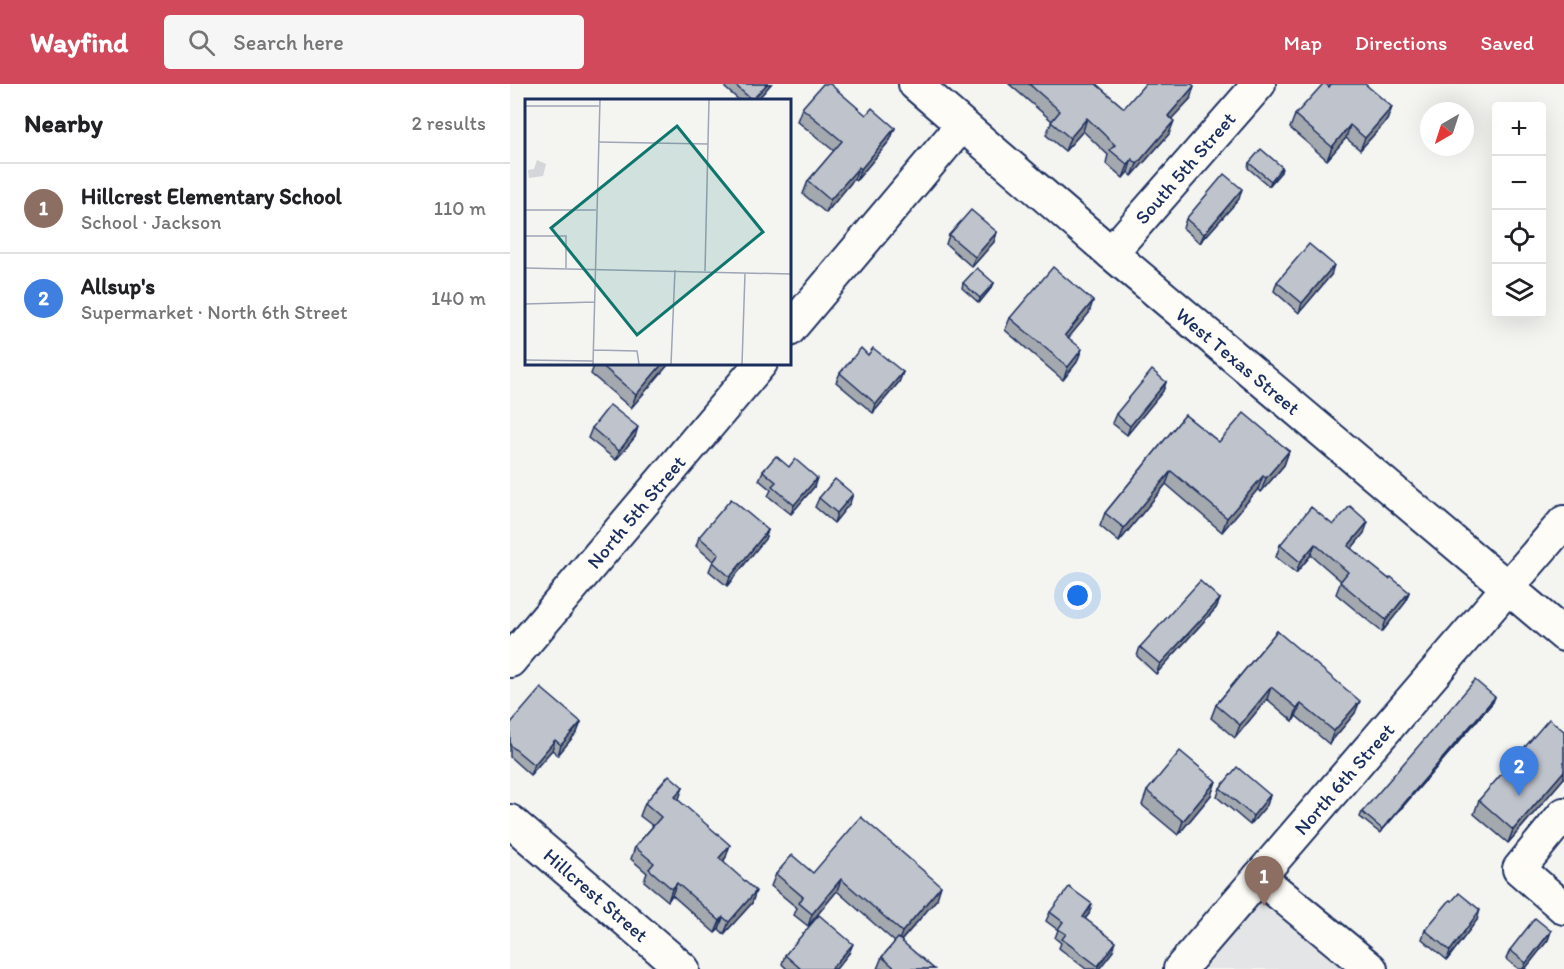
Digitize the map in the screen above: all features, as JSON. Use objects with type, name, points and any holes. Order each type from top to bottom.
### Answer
[{"type":"street","name":"West Texas Street","points":[[915,84],[1111,253],[1564,635]]},
{"type":"street","name":"South 5th Street","points":[[1111,253],[1259,84]]},
{"type":"street","points":[[790,329],[962,125]]},
{"type":"street","name":"North 5th Street","points":[[510,661],[760,364]]},
{"type":"street","name":"North 6th Street","points":[[1180,969],[1564,522]]},
{"type":"street","points":[[1564,814],[1520,869],[1564,908]]},
{"type":"street","name":"Hillcrest Street","points":[[510,821],[683,969]]},
{"type":"street","points":[[1259,877],[1371,969]]},
{"type":"shaded area","points":[[1259,877],[1371,969],[1180,969]]},
{"type":"building","points":[[734,84],[767,84],[751,99]]},
{"type":"building","points":[[823,84],[830,84],[866,115],[872,108],[895,128],[861,169],[859,167],[830,200],[808,181],[842,141],[802,108]]},
{"type":"building","points":[[1029,84],[1096,84],[1124,108],[1145,84],[1192,84],[1194,86],[1168,116],[1174,121],[1137,164],[1132,159],[1128,165],[1110,150],[1115,145],[1087,118],[1070,138],[1051,122],[1060,111]]},
{"type":"building","points":[[1323,84],[1329,87],[1331,84],[1365,84],[1392,107],[1365,138],[1350,125],[1332,147],[1295,115]]},
{"type":"building","points":[[1261,149],[1282,167],[1271,181],[1249,163]]},
{"type":"building","points":[[1224,174],[1242,189],[1204,234],[1186,219]]},
{"type":"building","points":[[971,210],[997,232],[975,257],[949,235]]},
{"type":"building","points":[[1309,244],[1334,265],[1302,303],[1277,282]]},
{"type":"building","points":[[1053,267],[1093,301],[1065,335],[1082,349],[1068,367],[1010,318]]},
{"type":"building","points":[[977,268],[994,283],[980,298],[963,283]]},
{"type":"building","points":[[861,348],[868,355],[873,348],[903,372],[876,404],[840,373]]},
{"type":"building","points":[[600,364],[662,364],[636,395]]},
{"type":"building","points":[[1152,370],[1166,382],[1130,426],[1116,414]]},
{"type":"building","points":[[610,405],[638,427],[619,451],[592,428]]},
{"type":"building","points":[[1244,413],[1289,451],[1266,478],[1263,476],[1227,518],[1171,471],[1124,528],[1105,513],[1185,415],[1219,442]]},
{"type":"building","points":[[776,456],[789,467],[795,459],[817,478],[794,505],[772,486],[776,482],[763,471]]},
{"type":"building","points":[[835,479],[853,494],[837,513],[819,498]]},
{"type":"building","points":[[731,499],[768,530],[730,577],[713,562],[719,554],[699,537]]},
{"type":"building","points":[[1350,506],[1368,522],[1348,546],[1409,592],[1386,620],[1340,582],[1348,572],[1315,544],[1300,562],[1280,545],[1311,507],[1333,525]]},
{"type":"building","points":[[1200,581],[1220,599],[1160,664],[1140,647]]},
{"type":"building","points":[[1277,631],[1360,701],[1334,731],[1301,704],[1297,708],[1271,687],[1240,725],[1216,705]]},
{"type":"building","points":[[1475,680],[1495,697],[1382,829],[1362,812]]},
{"type":"building","points":[[541,688],[581,722],[561,745],[555,740],[534,765],[510,745],[510,724]]},
{"type":"building","points":[[1549,719],[1564,731],[1564,771],[1513,830],[1479,800]]},
{"type":"building","points":[[1180,751],[1216,781],[1183,821],[1147,791]]},
{"type":"building","points":[[1237,767],[1270,795],[1253,816],[1220,788]]},
{"type":"building","points":[[669,775],[683,787],[675,797],[730,845],[719,858],[756,891],[729,922],[723,917],[720,921],[677,883],[672,889],[649,869],[654,863],[635,847],[661,817],[645,803]]},
{"type":"building","points":[[861,817],[941,886],[902,932],[841,879],[812,914],[799,903],[803,897],[776,874],[792,855],[813,873]]},
{"type":"building","points":[[1069,887],[1092,904],[1083,917],[1116,942],[1098,966],[1062,939],[1066,934],[1058,929],[1063,922],[1050,912]]},
{"type":"building","points":[[1459,893],[1480,910],[1450,951],[1425,930],[1450,900],[1452,901]]},
{"type":"building","points":[[819,915],[853,944],[831,969],[801,969],[785,955]]},
{"type":"building","points":[[1535,918],[1551,931],[1526,963],[1510,950]]},
{"type":"building","points":[[898,938],[934,969],[896,969],[882,957]]},
{"type":"place","name":"Allsup's","points":[[1519,796]]},
{"type":"place","name":"Hillcrest Elementary School","points":[[1264,906]]}]
